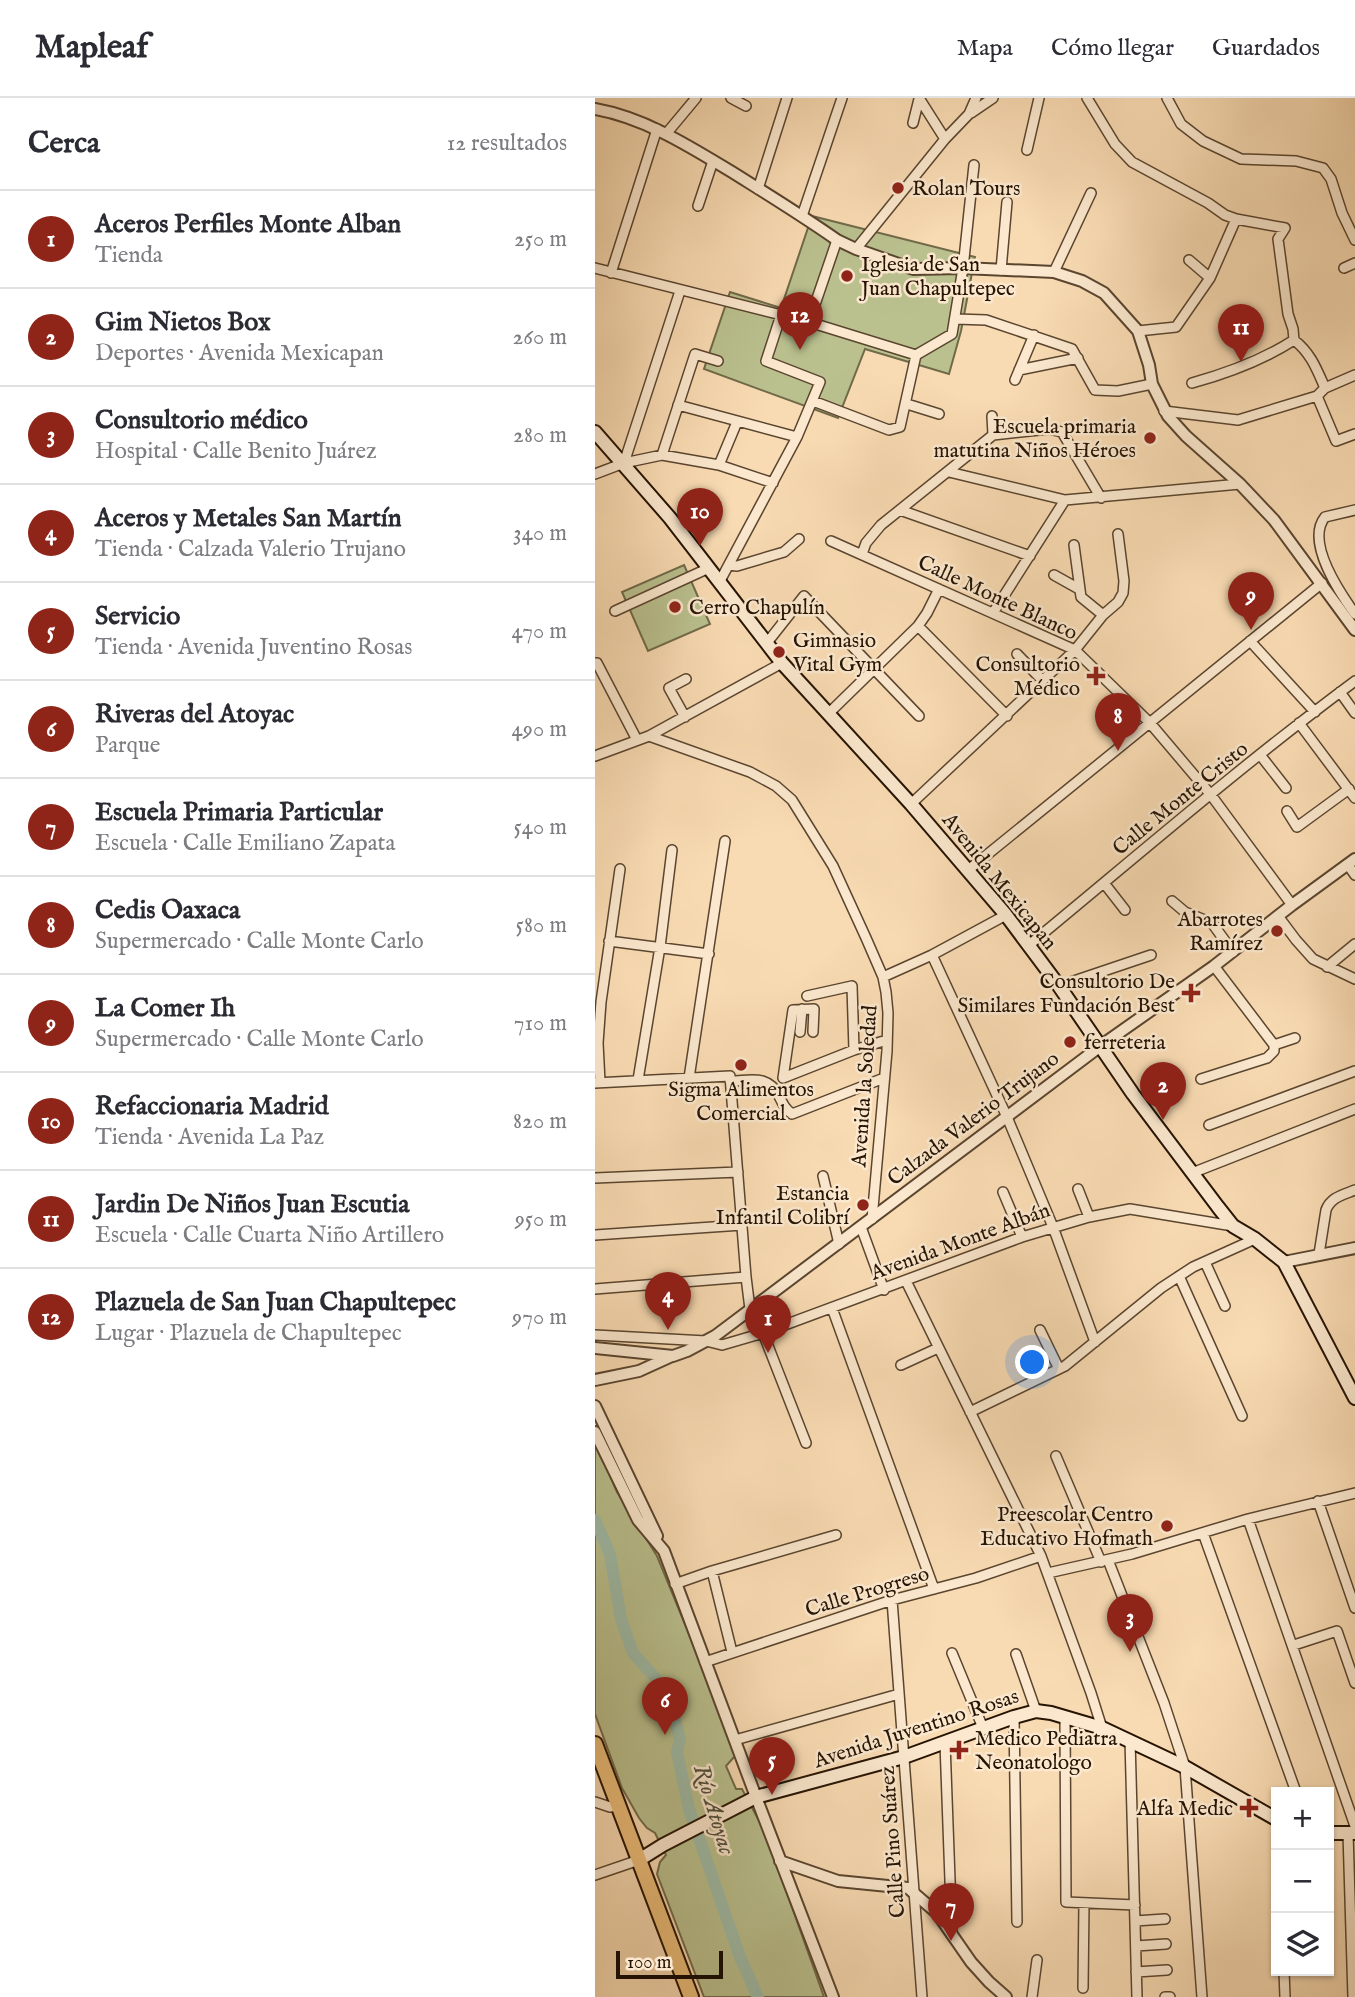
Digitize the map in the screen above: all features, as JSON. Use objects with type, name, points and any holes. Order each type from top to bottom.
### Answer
[{"type":"main road","name":"Avenida Mexicapan","points":[[595,432],[624,463],[720,581],[782,663],[911,804],[1006,915],[1217,1208],[1234,1226],[1285,1262]]},
{"type":"main road","points":[[1285,1262],[1355,1398]]},
{"type":"main road","name":"Avenida Juventino Rosas","points":[[639,1860],[752,1799],[904,1757],[1036,1711],[1102,1728],[1185,1768],[1271,1816]]},
{"type":"main road","points":[[595,1744],[691,1997]]},
{"type":"main road","points":[[1334,1833],[1353,1831]]},
{"type":"street","points":[[611,273],[661,132],[697,98]]},
{"type":"street","points":[[731,98],[746,106]]},
{"type":"street","points":[[758,188],[786,98]]},
{"type":"street","points":[[802,216],[842,98]]},
{"type":"street","points":[[919,98],[945,139]]},
{"type":"street","points":[[913,123],[919,98]]},
{"type":"street","points":[[969,114],[976,98]]},
{"type":"street","points":[[856,249],[945,139],[969,114],[993,98]]},
{"type":"street","points":[[1027,150],[1039,98]]},
{"type":"street","points":[[1087,98],[1115,144],[1132,162],[1225,215],[1285,228],[1278,239],[1294,341]]},
{"type":"street","points":[[1167,98],[1181,124],[1203,141],[1241,159],[1296,161],[1323,168],[1331,179],[1342,213],[1352,226],[1355,240]]},
{"type":"street","points":[[595,108],[618,113],[661,132],[856,249],[913,268],[1054,272],[1083,281],[1104,293],[1139,331],[1152,384],[1164,411],[1186,436],[1240,484],[1274,520],[1355,630]]},
{"type":"street","points":[[698,206],[713,161]]},
{"type":"street","points":[[595,268],[809,322],[916,355],[952,334],[963,268],[974,165]]},
{"type":"street","points":[[1054,272],[1091,193]]},
{"type":"street","points":[[1001,270],[1007,202]]},
{"type":"street","points":[[1139,331],[1176,327],[1210,278],[1236,219]]},
{"type":"street","points":[[809,322],[837,240]]},
{"type":"street","points":[[1189,260],[1210,278]]},
{"type":"street","points":[[1344,268],[1355,263]]},
{"type":"street","points":[[624,463],[680,291]]},
{"type":"street","points":[[720,581],[797,437],[820,382],[765,361],[782,315]]},
{"type":"street","points":[[955,319],[986,320],[1072,349],[1095,390],[1118,391],[1152,384]]},
{"type":"street","points":[[1015,380],[1034,335]]},
{"type":"street","points":[[1192,383],[1229,372],[1294,341]]},
{"type":"street","points":[[1294,341],[1310,355],[1325,388]]},
{"type":"street","points":[[662,454],[695,354],[718,361]]},
{"type":"street","points":[[813,401],[889,430],[900,426],[916,355]]},
{"type":"street","points":[[1019,370],[1078,359]]},
{"type":"street","points":[[1164,411],[1238,420],[1317,396],[1325,388],[1355,375]]},
{"type":"street","points":[[1317,396],[1336,441],[1355,434]]},
{"type":"street","points":[[907,404],[939,414]]},
{"type":"street","points":[[678,405],[797,437]]},
{"type":"street","points":[[992,416],[993,435]]},
{"type":"street","points":[[719,465],[737,422]]},
{"type":"street","points":[[862,554],[866,543],[881,525],[993,435],[1049,429],[1062,432],[1101,498]]},
{"type":"street","points":[[595,474],[624,463],[662,454],[719,465],[773,483]]},
{"type":"street","points":[[949,472],[1065,500],[1240,484]]},
{"type":"street","points":[[993,612],[1065,500]]},
{"type":"street","points":[[900,510],[1031,556]]},
{"type":"street","points":[[1355,510],[1325,517],[1320,526],[1324,560],[1341,594],[1355,614]]},
{"type":"street","points":[[911,804],[1075,650],[1103,615],[1118,602],[1123,593],[1124,581],[1118,534]]},
{"type":"street","points":[[729,565],[737,566],[784,552],[799,539]]},
{"type":"street","name":"Calle Monte Blanco","points":[[831,541],[1075,650],[1150,723],[1211,795],[1292,905]]},
{"type":"street","points":[[1073,545],[1081,597],[1103,615]]},
{"type":"street","points":[[615,611],[709,568]]},
{"type":"street","points":[[1054,575],[1079,589]]},
{"type":"street","points":[[967,870],[1322,583]]},
{"type":"street","points":[[828,714],[918,626],[939,589]]},
{"type":"street","points":[[766,644],[804,596],[919,716]]},
{"type":"street","points":[[918,626],[1007,716]]},
{"type":"street","points":[[1250,641],[1315,712]]},
{"type":"street","points":[[1017,654],[1042,680]]},
{"type":"street","points":[[596,663],[637,740]]},
{"type":"street","points":[[595,756],[649,736],[782,663]]},
{"type":"street","points":[[685,717],[669,688],[686,679]]},
{"type":"street","name":"Calle Monte Cristo","points":[[1030,945],[1299,723],[1355,681]]},
{"type":"street","points":[[1340,692],[1355,713]]},
{"type":"street","points":[[1287,811],[1297,827],[1352,794],[1299,723]]},
{"type":"street","name":"Avenida la Soledad","points":[[649,736],[750,772],[776,786],[792,800],[833,866],[883,977],[886,992],[887,1040],[872,1219]]},
{"type":"street","points":[[1261,756],[1286,788]]},
{"type":"street","points":[[689,1077],[726,841]]},
{"type":"street","points":[[638,1080],[660,947],[672,850]]},
{"type":"street","points":[[1351,862],[1355,875]]},
{"type":"street","name":"Calzada Valerio Trujano","points":[[595,1380],[639,1371],[706,1341],[1351,862]]},
{"type":"street","points":[[619,873],[598,1043],[597,1083],[689,1077],[763,1081],[769,1082],[785,1108],[792,1114],[884,1078]]},
{"type":"street","points":[[1104,883],[1125,910]]},
{"type":"street","points":[[1172,901],[1185,912],[1212,923],[1233,952]]},
{"type":"street","points":[[883,977],[932,955],[1006,915]]},
{"type":"street","points":[[1278,916],[1313,959],[1355,979]]},
{"type":"street","points":[[609,941],[709,954]]},
{"type":"street","points":[[1327,967],[1355,944]]},
{"type":"street","points":[[932,955],[1007,1117],[1053,1227],[1095,1342]]},
{"type":"street","points":[[1059,986],[1151,956]]},
{"type":"street","points":[[1201,1079],[1267,1058],[1274,1051],[1274,1045],[1214,966]]},
{"type":"street","points":[[807,996],[852,986],[854,1050]]},
{"type":"street","points":[[800,1032],[803,1009]]},
{"type":"street","points":[[813,1032],[814,1009],[793,1010],[783,1077],[887,1040]]},
{"type":"street","points":[[1274,1045],[1296,1038]]},
{"type":"street","points":[[1209,1125],[1355,1071]]},
{"type":"street","points":[[730,1079],[750,1310]]},
{"type":"street","points":[[1192,1173],[1355,1109]]},
{"type":"street","points":[[595,1178],[738,1172]]},
{"type":"street","points":[[823,1176],[839,1244]]},
{"type":"street","points":[[1078,1189],[1090,1217]]},
{"type":"street","points":[[1319,1254],[1328,1204],[1355,1190]]},
{"type":"street","points":[[1003,1192],[1022,1237]]},
{"type":"street","name":"Avenida Monte Albán","points":[[595,1335],[706,1341],[722,1345],[884,1290],[1022,1237],[1090,1217],[1130,1209],[1234,1226]]},
{"type":"street","points":[[595,1235],[742,1225]]},
{"type":"street","points":[[861,1227],[884,1290]]},
{"type":"street","points":[[970,1412],[1059,1370],[1161,1288],[1205,1262],[1255,1239]]},
{"type":"street","points":[[1285,1262],[1355,1248]]},
{"type":"street","points":[[1205,1262],[1225,1306]]},
{"type":"street","points":[[1179,1276],[1242,1416]]},
{"type":"street","points":[[595,1289],[746,1277]]},
{"type":"street","points":[[906,1281],[1041,1556],[1102,1728]]},
{"type":"street","points":[[832,1308],[934,1589]]},
{"type":"street","points":[[1040,1330],[1059,1370]]},
{"type":"street","points":[[763,1333],[806,1443]]},
{"type":"street","points":[[595,1348],[673,1356]]},
{"type":"street","points":[[901,1365],[939,1349]]},
{"type":"street","points":[[595,1406],[664,1551],[735,1740],[752,1799],[780,1861],[833,1997]]},
{"type":"street","points":[[595,1432],[638,1520],[664,1551]]},
{"type":"street","points":[[1056,1456],[1164,1703],[1185,1768],[1202,1997]]},
{"type":"street","points":[[1048,1573],[1104,1561],[1248,1519],[1355,1493]]},
{"type":"street","points":[[1318,1501],[1355,1608]]},
{"type":"street","points":[[1248,1519],[1294,1645],[1353,1831],[1353,1997]]},
{"type":"street","points":[[1203,1533],[1295,1787]]},
{"type":"street","points":[[675,1584],[836,1535]]},
{"type":"street","name":"Calle Progreso","points":[[705,1662],[892,1600],[1041,1556]]},
{"type":"street","points":[[712,1571],[733,1652]]},
{"type":"street","name":"Calle Pino Suárez","points":[[892,1600],[922,1997]]},
{"type":"street","points":[[1294,1645],[1337,1631],[1355,1683]]},
{"type":"street","points":[[951,1653],[983,1728]]},
{"type":"street","points":[[1016,1654],[1036,1711]]},
{"type":"street","points":[[735,1740],[899,1693]]},
{"type":"street","points":[[1014,1717],[1017,1922]]},
{"type":"street","points":[[1065,1717],[1066,1902],[1135,1905]]},
{"type":"street","points":[[1130,1741],[1137,1997]]},
{"type":"street","points":[[945,1743],[952,1935]]},
{"type":"street","points":[[595,1802],[610,1807],[618,1806]]},
{"type":"street","points":[[595,1875],[639,1860]]},
{"type":"street","points":[[780,1861],[838,1881],[908,1888],[937,1913],[971,1962],[1000,1995]]},
{"type":"street","points":[[1083,1988],[1084,1903]]},
{"type":"street","points":[[1135,1921],[1165,1919]]},
{"type":"street","points":[[1136,1946],[1166,1944]]},
{"type":"street","points":[[1032,1997],[1037,1960]]},
{"type":"street","points":[[1136,1972],[1167,1970]]},
{"type":"street","points":[[1284,1976],[1285,1997]]},
{"type":"green space","points":[[812,216],[975,257],[961,331],[949,374],[865,349],[838,418],[704,369],[730,292],[781,308]]},
{"type":"green space","points":[[684,565],[710,624],[648,651],[622,592]]},
{"type":"green space","points":[[595,1441],[617,1492],[657,1556],[712,1690],[735,1756],[726,1766],[736,1789],[742,1789],[766,1834],[824,1997],[704,1997],[657,1874],[660,1862],[666,1855],[655,1833],[639,1818],[622,1788],[595,1714]]},
{"type":"waterway","name":"Río Atoyac","points":[[595,1520],[610,1554],[621,1619],[633,1653],[658,1681],[671,1705],[680,1739],[677,1752],[689,1809],[740,1957],[758,1997]]},
{"type":"place","name":"Rolan Tours","points":[[898,188]]},
{"type":"place","name":"Iglesia de San Juan Chapultepec","points":[[847,276]]},
{"type":"place","name":"Plazuela de San Juan Chapultepec","points":[[800,350]]},
{"type":"place","name":"Jardin De Niños Juan Escutia","points":[[1241,362]]},
{"type":"place","name":"Escuela primaria matutina Niños Héroes","points":[[1150,438]]},
{"type":"place","name":"Refaccionaria Madrid","points":[[700,546]]},
{"type":"place","name":"Cerro Chapulín","points":[[675,607]]},
{"type":"place","name":"La Comer Ih","points":[[1251,630]]},
{"type":"place","name":"Gimnasio Vital Gym","points":[[779,652]]},
{"type":"place","name":"Consultorio Médico","points":[[1096,676]]},
{"type":"place","name":"Cedis Oaxaca","points":[[1118,751]]},
{"type":"place","name":"Abarrotes Ramírez","points":[[1277,931]]},
{"type":"place","name":"Consultorio De Similares Fundación Best","points":[[1191,993]]},
{"type":"place","name":"ferreteria","points":[[1070,1042]]},
{"type":"place","name":"Sigma Alimentos Comercial","points":[[741,1065]]},
{"type":"place","name":"Gim Nietos Box","points":[[1163,1120]]},
{"type":"place","name":"Estancia Infantil Colibrí","points":[[863,1205]]},
{"type":"place","name":"Aceros y Metales San Martín","points":[[668,1330]]},
{"type":"place","name":"Aceros Perfiles Monte Alban","points":[[768,1353]]},
{"type":"place","name":"Preescolar Centro Educativo Hofmath","points":[[1167,1526]]},
{"type":"place","name":"Consultorio médico","points":[[1130,1652]]},
{"type":"place","name":"Riveras del Atoyac","points":[[665,1735]]},
{"type":"place","name":"Medico Pediatra Neonatologo","points":[[959,1750]]},
{"type":"place","name":"Servicio","points":[[772,1795]]},
{"type":"place","name":"Alfa Medic","points":[[1249,1808]]},
{"type":"place","name":"Escuela Primaria Particular","points":[[951,1941]]}]
